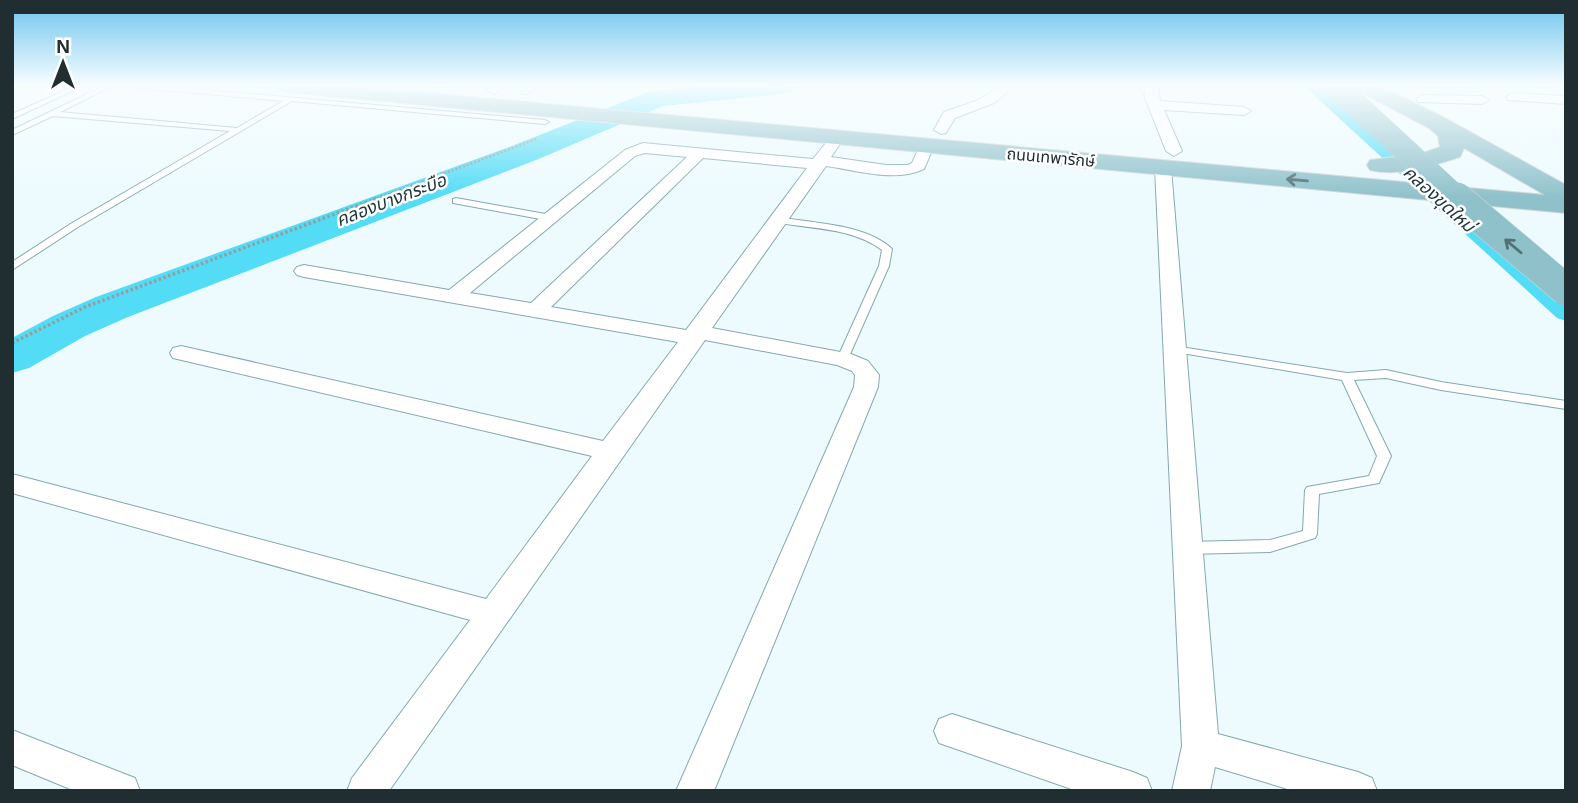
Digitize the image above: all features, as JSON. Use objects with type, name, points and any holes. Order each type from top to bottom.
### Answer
[{"type":"main road","name":"ถนนเทพารักษ์","points":[[689,123],[838,137],[934,138]]},
{"type":"main road","name":"ถนนเทพารักษ์","points":[[812,123],[934,138],[1360,177],[1546,179],[1566,205]]},
{"type":"main road","points":[[1376,123],[1429,173],[1566,290]]},
{"type":"main road","points":[[1399,123],[1566,264]]},
{"type":"main road","points":[[1360,177],[1451,152],[1451,139],[1438,123]]},
{"type":"main road","points":[[1440,123],[1546,179]]},
{"type":"main road","points":[[1461,123],[1546,179],[1566,214]]},
{"type":"street","points":[[454,296],[630,153],[643,148],[909,170],[920,163],[943,123]]},
{"type":"street","points":[[1160,123],[1169,160],[1174,349],[1200,747],[1191,791]]},
{"type":"street","points":[[366,791],[838,137]]},
{"type":"street","points":[[536,310],[701,152]]},
{"type":"street","points":[[304,271],[843,359],[860,366],[867,375],[866,387],[695,791]]},
{"type":"street","points":[[181,353],[612,452]]},
{"type":"street","points":[[12,483],[494,614]]},
{"type":"street","points":[[952,731],[1133,791]]},
{"type":"street","points":[[12,747],[121,791]]},
{"type":"street","points":[[1200,747],[1358,791]]},
{"type":"lane","points":[[12,133],[33,123]]},
{"type":"lane","points":[[163,123],[239,130]]},
{"type":"lane","points":[[12,267],[75,225],[247,123]]},
{"type":"lane","points":[[456,201],[551,218]]},
{"type":"lane","points":[[777,220],[864,236],[880,241],[887,249],[884,265],[843,359]]},
{"type":"lane","points":[[1174,349],[1347,377],[1386,374],[1441,386],[1566,405]]},
{"type":"lane","points":[[1187,548],[1270,546],[1310,534],[1312,489],[1374,480],[1384,456],[1347,377]]},
{"type":"path","points":[[12,343],[85,307],[556,131],[564,123]]},
{"type":"waterway","name":"คลองบางกระบือ","points":[[12,358],[69,326],[112,307],[596,123]]},
{"type":"waterway","name":"คลองขุดใหม่","points":[[1354,123],[1566,313]]}]
